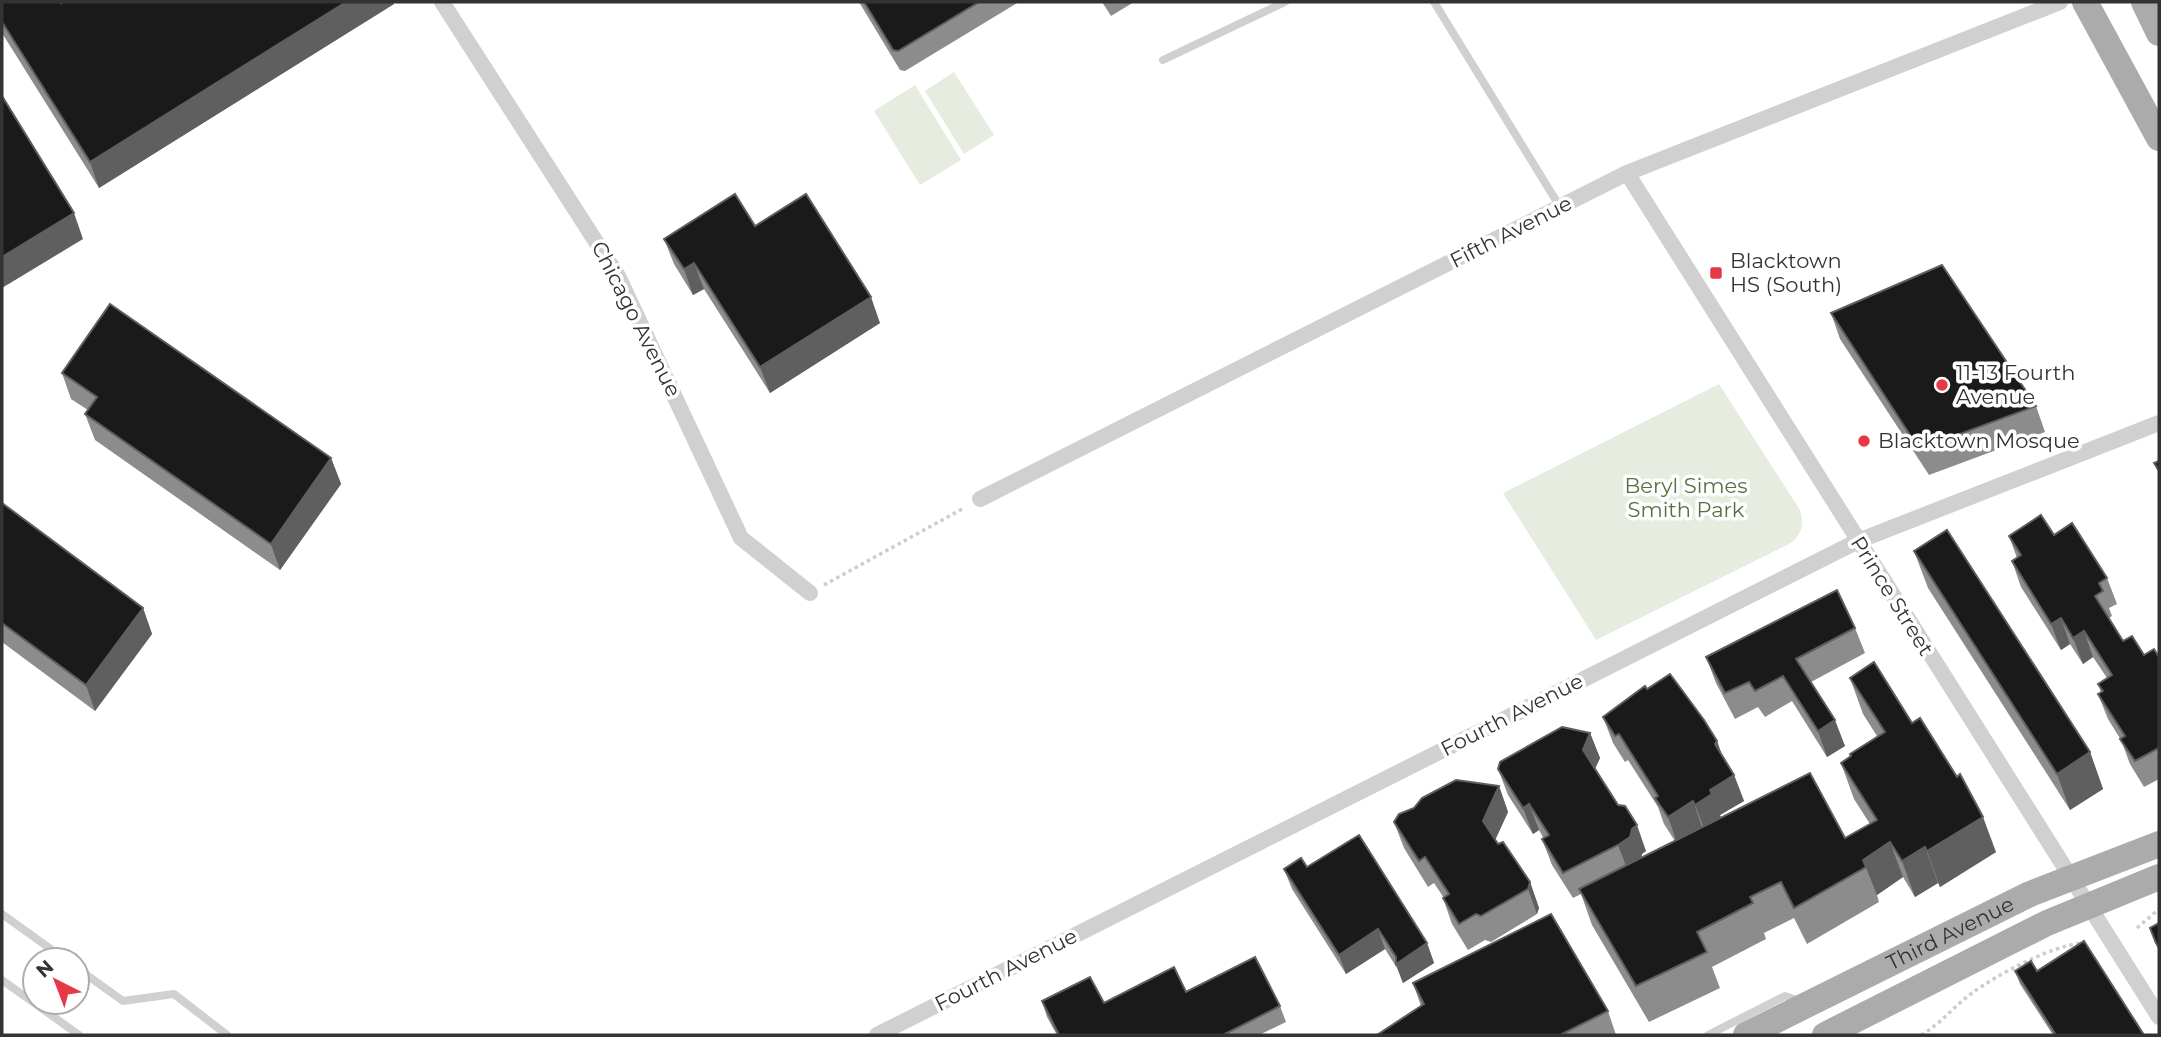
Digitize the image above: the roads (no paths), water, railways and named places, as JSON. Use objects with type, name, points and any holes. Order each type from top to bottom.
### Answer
[{"type":"main road","points":[[2085,2],[2159,138]]},
{"type":"main road","points":[[2144,2],[2159,33]]},
{"type":"main road","name":"Third Avenue","points":[[1746,1035],[2070,877],[2159,844]]},
{"type":"main road","name":"Third Avenue","points":[[1825,1035],[2088,905],[2159,877]]},
{"type":"street","name":"Chicago Avenue","points":[[442,2],[618,276],[741,538],[810,593]]},
{"type":"street","name":"Fifth Avenue","points":[[980,499],[1627,173],[2060,2]]},
{"type":"street","name":"Prince Street","points":[[1627,173],[2159,1017]]},
{"type":"street","name":"Fourth Avenue","points":[[877,1035],[1858,541],[2159,423]]},
{"type":"lane","points":[[1163,60],[1285,2]]},
{"type":"lane","points":[[1434,2],[1560,207]]},
{"type":"lane","points":[[2,914],[47,946]]},
{"type":"lane","points":[[91,978],[123,1001],[174,994],[227,1035]]},
{"type":"lane","points":[[2,980],[79,1035]]},
{"type":"lane","points":[[1708,1035],[1785,996],[1808,1004]]},
{"type":"place","name":"Blacktown HS (South)","points":[[1716,273]]},
{"type":"place","name":"11-13 Fourth Avenue","points":[[1942,385]]},
{"type":"place","name":"Blacktown Mosque","points":[[1864,441]]},
{"type":"park label","name":"Beryl Simes Smith Park","points":[[1686,498]]}]
